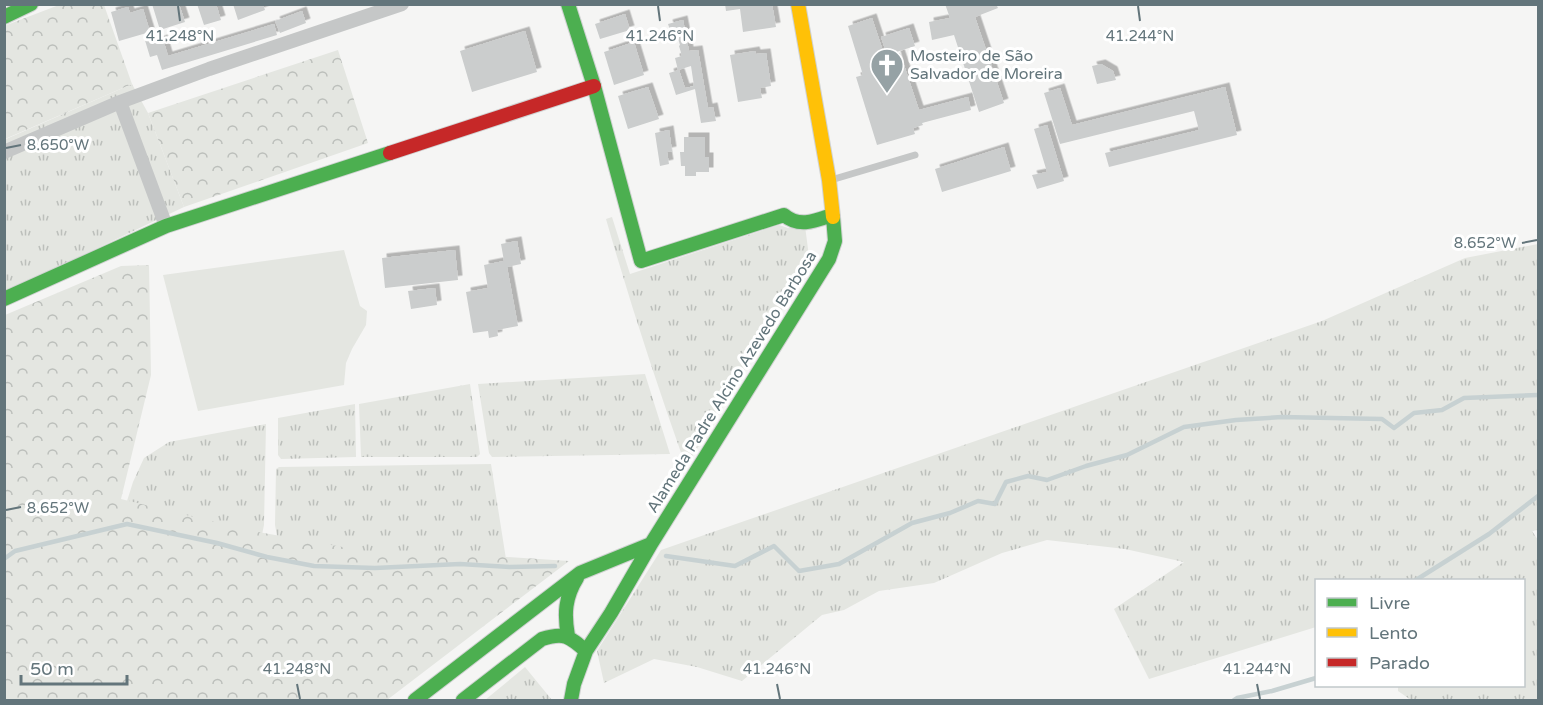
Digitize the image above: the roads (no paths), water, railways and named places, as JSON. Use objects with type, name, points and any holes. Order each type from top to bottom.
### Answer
[{"type":"street","points":[[4,17],[32,4]]},
{"type":"street","points":[[4,152],[120,102],[209,69],[402,4]]},
{"type":"street","points":[[568,4],[594,86],[640,261],[784,215],[797,223],[832,215]]},
{"type":"street","name":"Alameda Padre Alcino Azevedo Barbosa","points":[[571,700],[574,684],[586,651],[806,298],[829,259],[835,241],[829,180],[798,4]]},
{"type":"street","points":[[4,299],[166,226],[594,86]]},
{"type":"street","points":[[120,102],[166,226]]},
{"type":"street","points":[[415,700],[580,573],[651,544]]},
{"type":"street","points":[[568,636],[565,604],[568,593],[580,573]]},
{"type":"street","points":[[463,700],[542,639],[554,635],[568,636],[586,651]]},
{"type":"lane","points":[[829,180],[915,155]]},
{"type":"waterway","points":[[666,556],[735,566],[774,546],[799,571],[839,564],[912,523],[950,513],[978,501],[995,504],[1006,482],[1028,476],[1047,480],[1127,455],[1184,427],[1282,417],[1382,419],[1394,428],[1414,413],[1442,410],[1464,398],[1538,395]]},
{"type":"waterway","points":[[1418,579],[1489,534],[1538,496]]},
{"type":"waterway","points":[[4,559],[15,551],[127,524],[314,566],[375,568],[460,564],[510,567],[555,566]]},
{"type":"waterway","points":[[1234,700],[1315,678]]},
{"type":"place","name":"Mosteiro de São Salvador de Moreira","points":[[887,94]]}]
